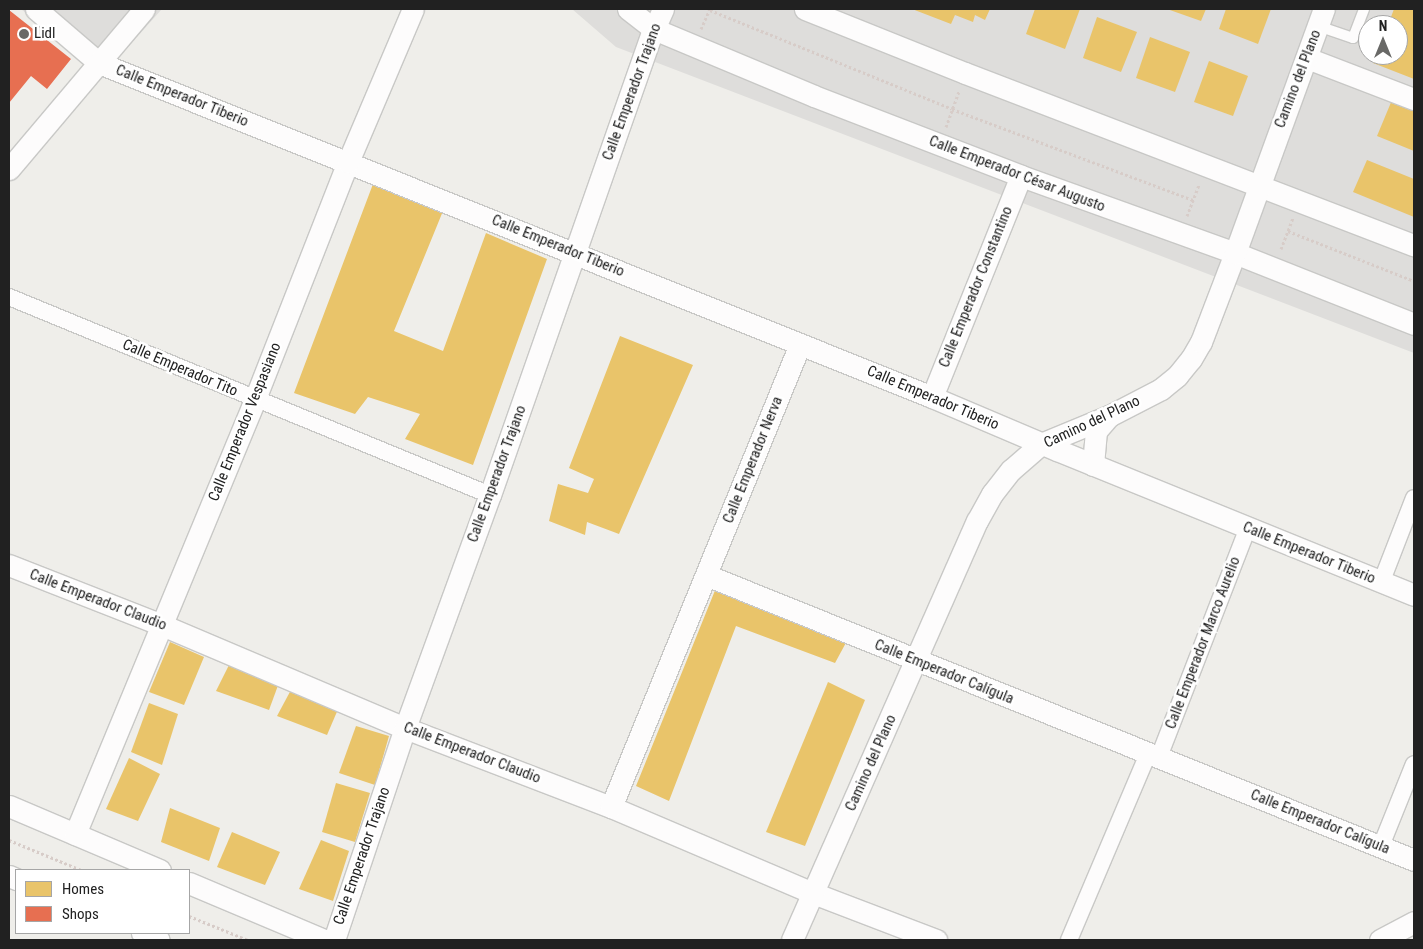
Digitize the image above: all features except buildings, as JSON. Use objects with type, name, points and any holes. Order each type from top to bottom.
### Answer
[{"type":"street","name":"Calle Emperador Tiberio","points":[[36,9],[99,63],[932,396],[1041,444],[1414,596]]},
{"type":"street","points":[[9,169],[144,9]]},
{"type":"street","name":"Calle Emperador Vespasiano","points":[[75,834],[255,399],[348,162],[413,9]]},
{"type":"street","name":"Calle Emperador César Augusto","points":[[628,9],[654,29],[940,145],[1235,253],[1414,324]]},
{"type":"street","name":"Calle Emperador Trajano","points":[[334,940],[405,728],[490,495],[654,29],[663,9]]},
{"type":"street","points":[[805,9],[965,73],[1258,184],[1414,246]]},
{"type":"street","name":"Camino del Plano","points":[[792,940],[977,521],[992,494],[1011,470],[1041,444],[1109,416],[1161,389],[1177,376],[1191,359],[1201,342],[1321,17]]},
{"type":"street","points":[[1307,58],[1414,99]]},
{"type":"street","name":"Calle Emperador Constantino","points":[[932,396],[1021,176]]},
{"type":"street","name":"Calle Emperador Tito","points":[[9,298],[490,495]]},
{"type":"street","name":"Calle Emperador Nerva","points":[[706,576],[800,344]]},
{"type":"street","points":[[1093,465],[1096,431],[1109,416]]},
{"type":"street","points":[[1381,583],[1414,498]]},
{"type":"street","name":"Calle Emperador Marco Aurelio","points":[[1069,940],[1153,755],[1248,528]]},
{"type":"street","name":"Calle Emperador Claudio","points":[[9,565],[162,625],[405,728],[611,807],[813,893],[936,940]]},
{"type":"street","points":[[611,807],[706,576]]},
{"type":"street","name":"Calle Emperador Calígula","points":[[706,576],[1414,860]]},
{"type":"street","points":[[1382,846],[1414,764]]},
{"type":"street","points":[[9,806],[158,869]]},
{"type":"street","points":[[190,883],[324,940]]},
{"type":"street","points":[[1380,940],[1414,923]]},
{"type":"street","points":[[1396,940],[1414,923]]},
{"type":"street","points":[[144,934],[159,940]]},
{"type":"lane","points":[[1321,17],[1353,38],[1364,9]]},
{"type":"path","points":[[710,10],[952,109],[1194,200]]},
{"type":"path","points":[[940,145],[965,73]]},
{"type":"path","points":[[1180,234],[1207,165]]},
{"type":"path","points":[[1273,269],[1300,201]]},
{"type":"path","points":[[1288,231],[1414,281]]},
{"type":"path","points":[[9,840],[78,869]]},
{"type":"path","points":[[190,916],[248,940]]},
{"type":"shaded area","points":[[21,9],[162,9],[103,75]]},
{"type":"shaded area","points":[[572,9],[1414,9],[1414,353],[616,47]]},
{"type":"place","name":"Lidl","points":[[24,34]]}]
